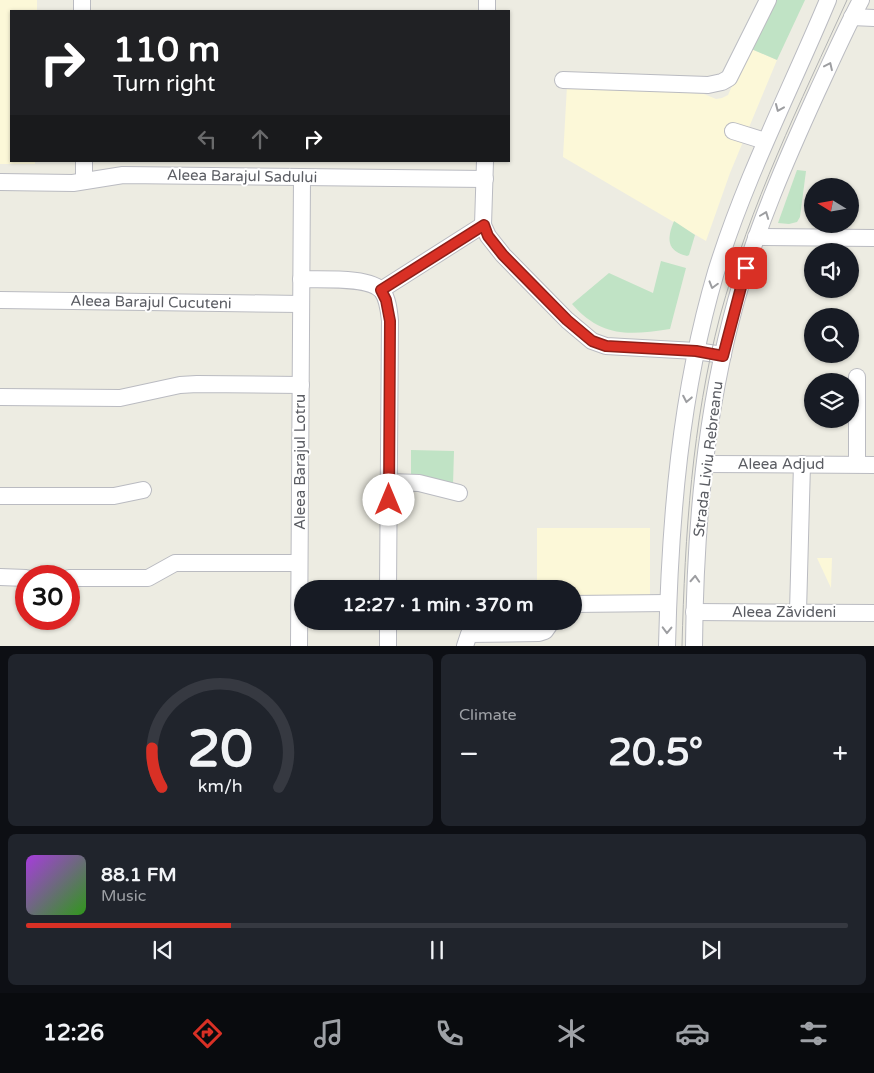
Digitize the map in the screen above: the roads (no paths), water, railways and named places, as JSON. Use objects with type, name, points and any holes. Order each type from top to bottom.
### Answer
[{"type":"street","points":[[564,80],[708,85],[722,82],[729,78],[768,0]]},
{"type":"street","name":"Strada Liviu Rebreanu","points":[[667,646],[671,530],[678,457],[696,351],[717,271],[745,190],[828,0]]},
{"type":"street","name":"Strada Liviu Rebreanu","points":[[694,646],[697,547],[705,464],[715,396],[736,303],[756,237],[802,126],[861,0]]},
{"type":"street","points":[[852,17],[874,18]]},
{"type":"street","points":[[733,131],[765,141]]},
{"type":"street","points":[[84,162],[84,182]]},
{"type":"street","points":[[485,162],[484,225],[491,241],[567,320],[592,341],[606,346],[696,351],[723,356]]},
{"type":"street","name":"Aleea Barajul Sadului","points":[[0,182],[73,183],[123,174],[484,179]]},
{"type":"street","name":"Aleea Barajul Lotru","points":[[299,646],[302,177]]},
{"type":"street","points":[[381,290],[484,225]]},
{"type":"street","points":[[756,237],[874,238]]},
{"type":"street","points":[[301,279],[362,281],[374,284],[381,290],[386,300],[390,321],[388,580]]},
{"type":"street","name":"Aleea Barajul Cucuteni","points":[[0,300],[301,304]]},
{"type":"street","points":[[0,398],[120,398],[197,384],[301,386]]},
{"type":"street","points":[[857,428],[857,464]]},
{"type":"street","name":"Aleea Adjud","points":[[705,464],[874,464]]},
{"type":"street","points":[[798,612],[802,464]]},
{"type":"street","points":[[389,482],[419,484],[459,493]]},
{"type":"street","points":[[0,496],[114,496],[143,490]]},
{"type":"street","points":[[80,578],[148,578],[175,563],[299,563]]},
{"type":"street","points":[[0,578],[15,578]]},
{"type":"street","points":[[582,604],[668,603]]},
{"type":"street","name":"Aleea Zăvideni","points":[[694,612],[874,613]]},
{"type":"street","points":[[388,630],[388,646]]},
{"type":"street","points":[[465,646],[469,634],[539,634],[546,630]]},
{"type":"tram line","points":[[682,646],[685,562],[696,438],[710,357],[720,316],[732,275],[761,194],[847,0]]}]
